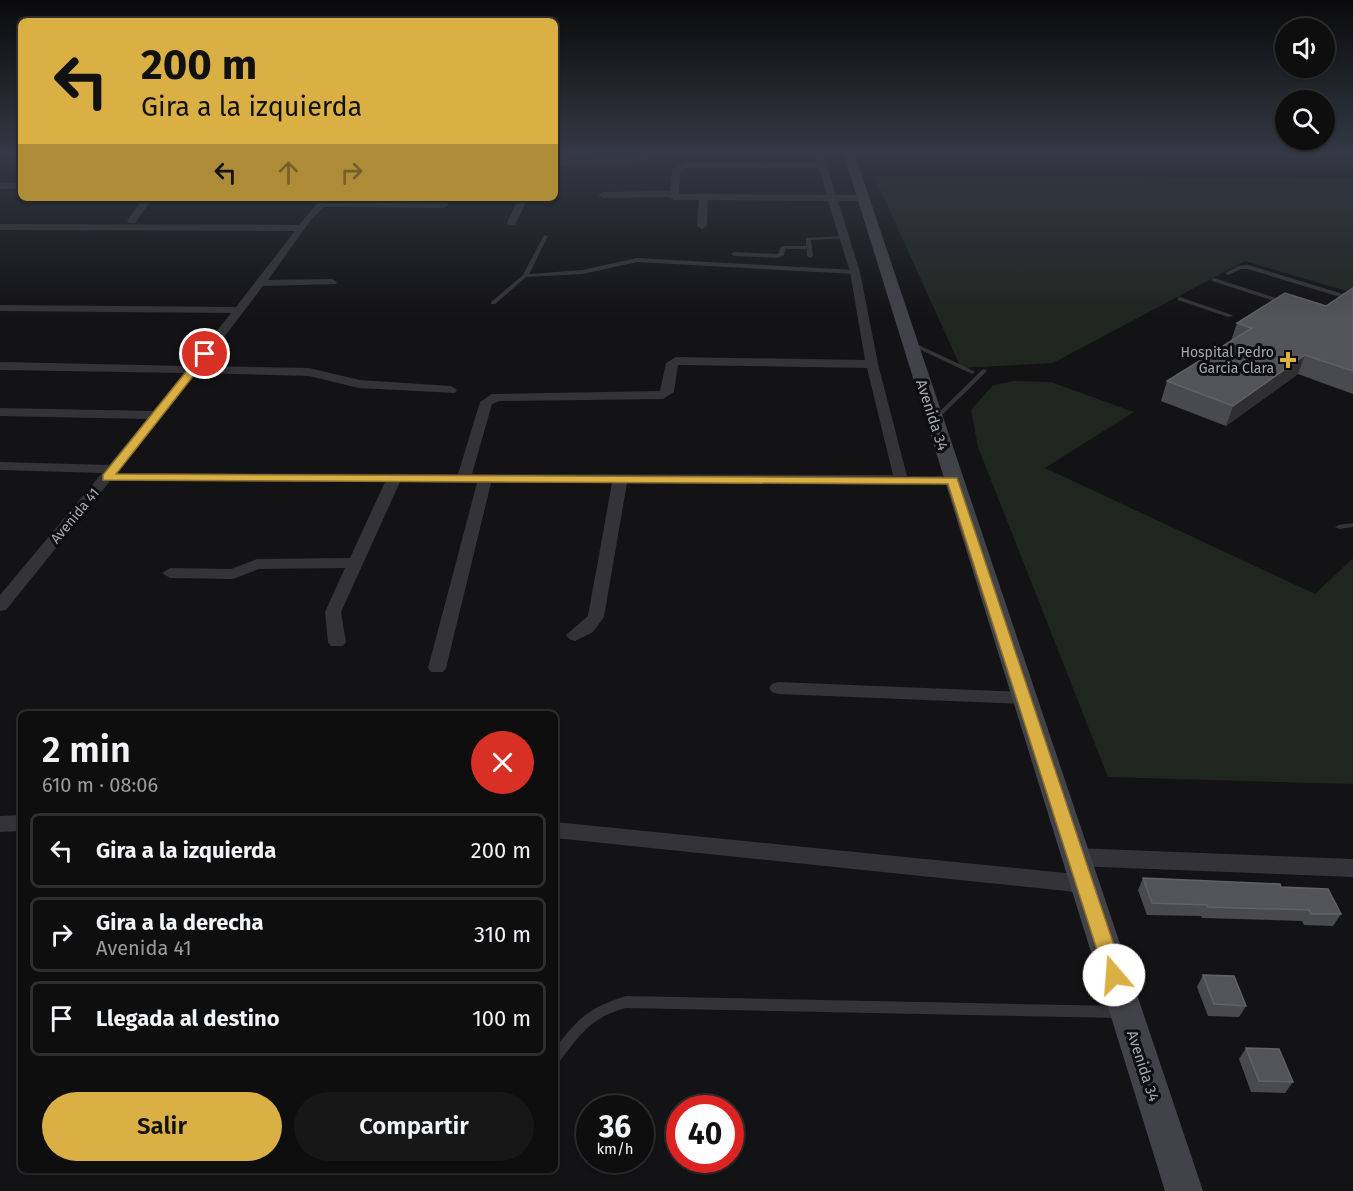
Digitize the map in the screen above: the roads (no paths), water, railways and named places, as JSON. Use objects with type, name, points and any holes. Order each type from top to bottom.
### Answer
[{"type":"street","points":[[132,222],[142,208]]},
{"type":"street","name":"Avenida 41","points":[[0,606],[7,590],[111,473],[319,208]]},
{"type":"street","points":[[512,223],[519,208]]},
{"type":"street","points":[[702,226],[703,208]]},
{"type":"street","points":[[834,208],[855,272],[872,364],[901,481]]},
{"type":"street","name":"Avenida 34","points":[[865,208],[1184,1191]]},
{"type":"street","points":[[0,227],[55,227],[58,233],[63,235],[107,235],[132,222],[304,224]]},
{"type":"street","points":[[261,283],[332,282]]},
{"type":"street","points":[[0,308],[241,310]]},
{"type":"street","points":[[464,478],[486,402],[497,397],[663,395],[668,392],[672,363],[676,361],[872,364]]},
{"type":"street","points":[[0,366],[309,372],[359,384],[451,390]]},
{"type":"street","points":[[0,412],[156,415]]},
{"type":"street","points":[[0,466],[111,473],[620,480],[953,480]]},
{"type":"street","points":[[337,642],[333,612],[395,477]]},
{"type":"street","points":[[437,668],[484,478]]},
{"type":"street","points":[[575,635],[587,628],[596,617],[620,480]]},
{"type":"street","points":[[170,573],[232,574],[257,564],[355,563]]},
{"type":"street","points":[[778,688],[1024,698]]},
{"type":"street","points":[[0,824],[18,823]]},
{"type":"street","points":[[558,830],[1085,884]]},
{"type":"street","points":[[1075,857],[1353,868]]},
{"type":"lane","points":[[493,303],[525,276],[546,236]]},
{"type":"lane","points":[[810,255],[808,239],[844,237]]},
{"type":"lane","points":[[734,254],[778,256],[785,248],[808,248]]},
{"type":"lane","points":[[525,276],[583,272],[651,260],[855,272]]},
{"type":"lane","points":[[1228,273],[1240,267],[1248,267],[1353,299]]},
{"type":"lane","points":[[1214,280],[1287,304]]},
{"type":"lane","points":[[1180,299],[1230,316]]},
{"type":"lane","points":[[909,343],[972,372]]},
{"type":"lane","points":[[934,421],[984,371]]},
{"type":"lane","points":[[1339,527],[1353,525]]},
{"type":"lane","points":[[558,1054],[587,1019],[605,1007],[626,1002],[1126,1012]]},
{"type":"place","name":"Hospital Pedro Garcia Clara","points":[[1288,360]]}]
